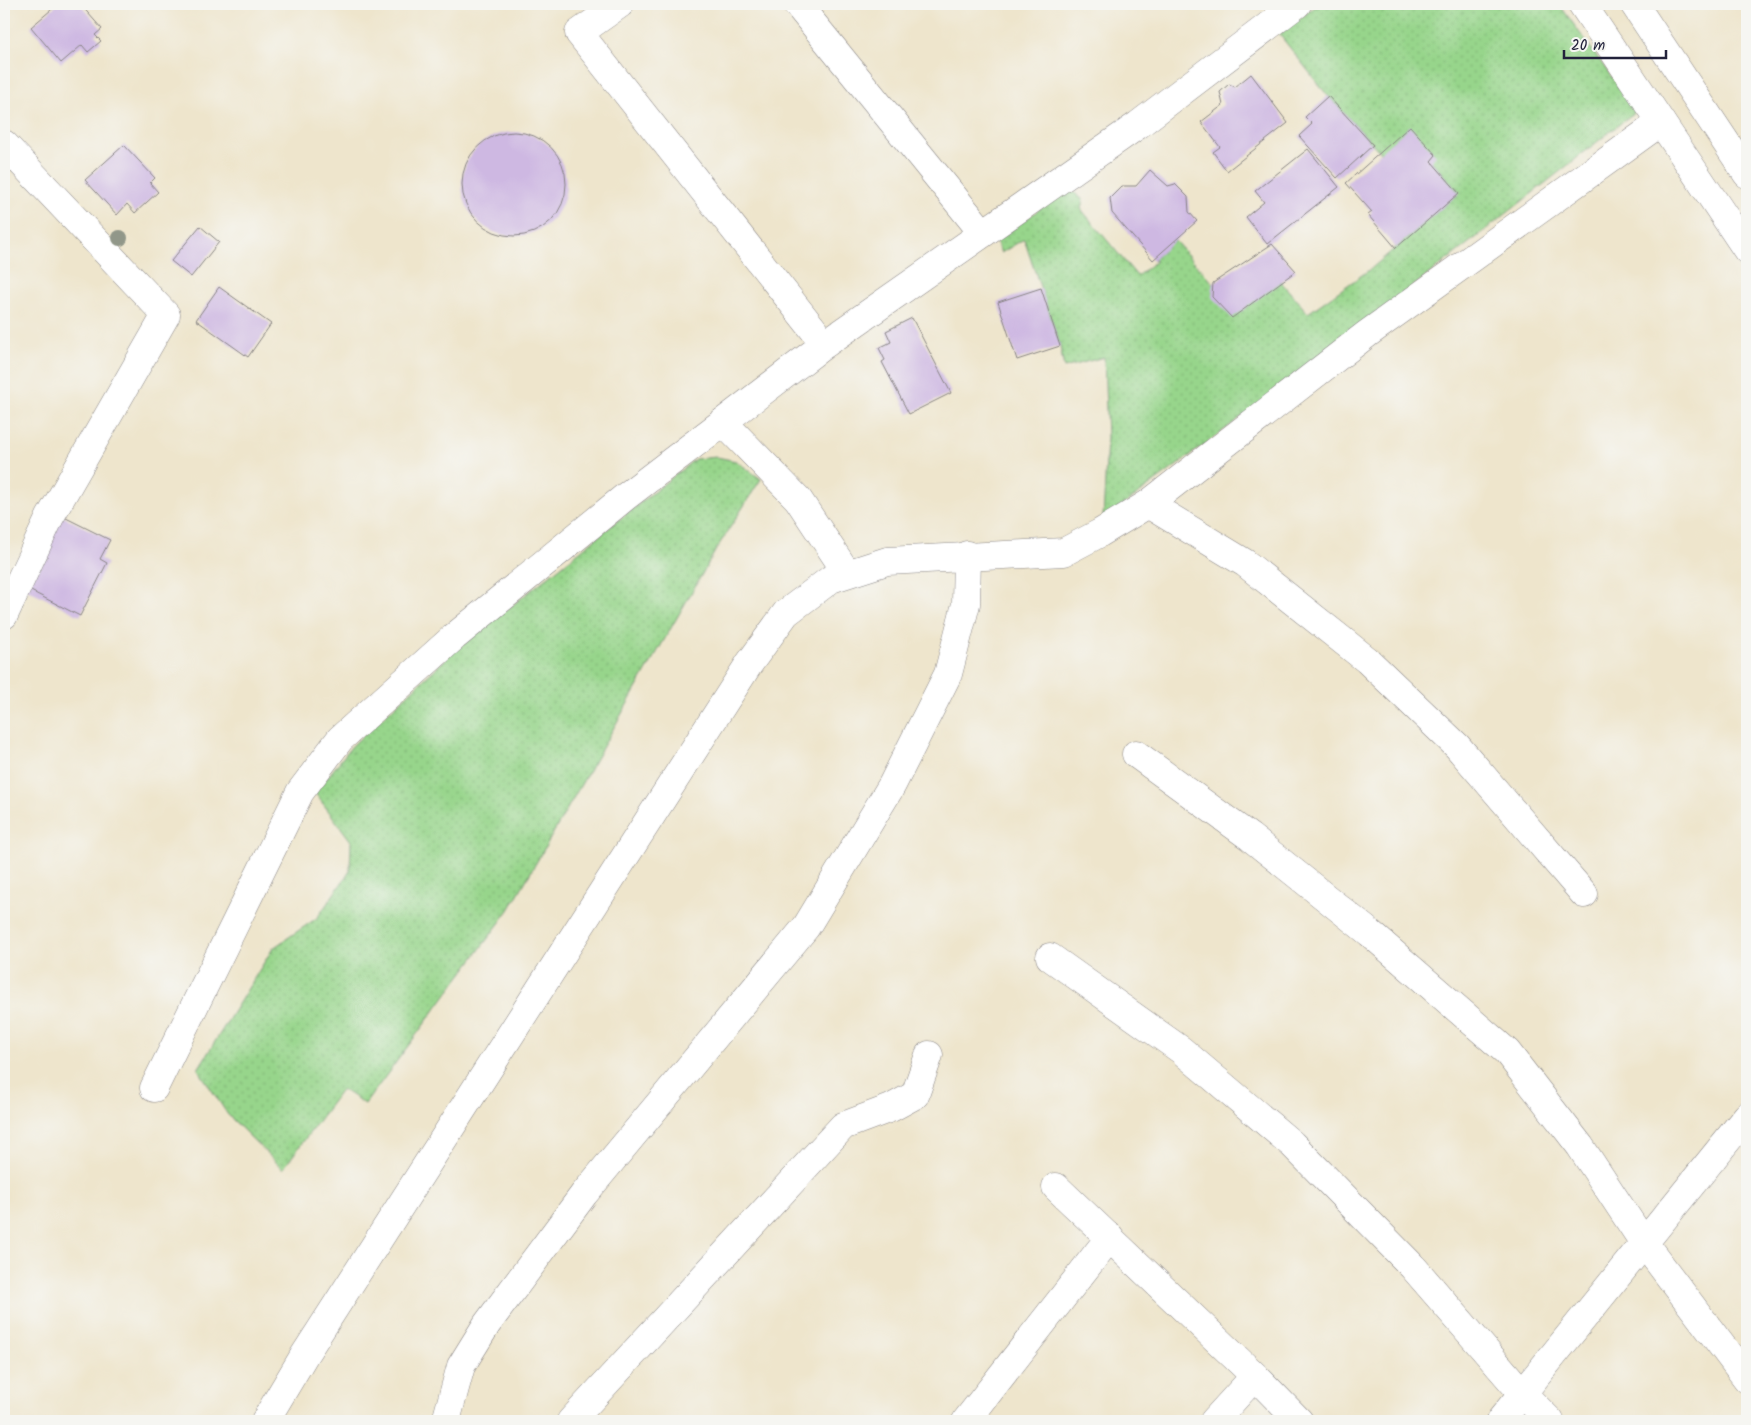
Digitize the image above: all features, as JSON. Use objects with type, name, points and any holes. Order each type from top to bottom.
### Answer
[{"type":"main road","points":[[620,4],[579,32],[825,344]]},
{"type":"main road","points":[[797,4],[983,233]]},
{"type":"main road","points":[[154,1088],[300,792],[340,739],[461,630],[625,497],[825,344],[1138,125],[1297,4]]},
{"type":"main road","points":[[1582,4],[1747,250]]},
{"type":"main road","points":[[1634,4],[1747,174]]},
{"type":"main road","points":[[265,1421],[321,1329],[749,664],[786,613],[831,579],[887,560],[1064,552],[1148,504],[1367,334],[1661,122]]},
{"type":"main road","points":[[4,144],[166,315],[50,516],[4,615]]},
{"type":"main road","points":[[723,422],[798,499],[847,573]]},
{"type":"main road","points":[[1148,504],[1245,563],[1367,660],[1457,746],[1584,894]]},
{"type":"main road","points":[[446,1421],[460,1366],[487,1324],[584,1194],[806,927],[892,785],[948,674],[966,604],[967,555]]},
{"type":"main road","points":[[1136,754],[1250,837],[1370,933],[1507,1052],[1580,1146],[1644,1243],[1747,1379]]},
{"type":"main road","points":[[1050,957],[1180,1050],[1292,1144],[1413,1267],[1523,1394],[1550,1421]]},
{"type":"main road","points":[[571,1421],[842,1126],[891,1108],[915,1094],[930,1055]]},
{"type":"main road","points":[[1500,1421],[1747,1116]]},
{"type":"main road","points":[[1056,1187],[1255,1376],[1299,1421]]},
{"type":"main road","points":[[966,1421],[1110,1237]]},
{"type":"main road","points":[[1214,1421],[1255,1376]]},
{"type":"green space","points":[[1319,4],[1559,4],[1636,111],[1372,318],[1103,520],[1107,438],[1104,357],[1064,368],[1060,346],[1024,239],[1001,253],[996,241],[1069,188],[1083,200],[1081,209],[1137,276],[1156,261],[1153,260],[1174,240],[1213,283],[1281,282],[1308,313],[1372,268],[1459,193],[1431,161],[1381,153],[1328,96],[1279,34]]},
{"type":"green space","points":[[717,457],[736,461],[761,479],[717,548],[509,910],[365,1104],[342,1089],[283,1169],[228,1115],[198,1069],[273,948],[317,918],[350,871],[351,841],[315,793],[352,746],[449,656],[695,459]]},
{"type":"building","points":[[58,4],[80,4],[102,29],[95,35],[101,41],[88,52],[82,45],[61,63],[31,27]]},
{"type":"building","points":[[1251,74],[1288,123],[1227,171],[1213,152],[1220,147],[1201,122],[1223,105],[1220,92],[1229,84],[1235,87]]},
{"type":"building","points":[[1328,96],[1373,145],[1337,178],[1299,136],[1312,124],[1305,117]]},
{"type":"building","points":[[1410,126],[1436,155],[1431,161],[1459,193],[1396,248],[1368,215],[1372,212],[1346,183]]},
{"type":"building","points":[[514,132],[534,136],[551,147],[562,164],[566,184],[562,204],[551,221],[534,232],[514,236],[494,232],[477,221],[466,204],[462,184],[466,164],[477,147],[494,136]]},
{"type":"building","points":[[124,145],[155,178],[150,183],[158,192],[135,213],[127,204],[117,215],[85,180]]},
{"type":"building","points":[[1308,149],[1339,187],[1267,244],[1246,217],[1264,202],[1255,191]]},
{"type":"building","points":[[1150,170],[1168,186],[1175,184],[1188,197],[1189,212],[1197,221],[1153,260],[1112,213],[1110,198],[1122,186],[1136,186]]},
{"type":"building","points":[[200,226],[219,242],[191,277],[171,261]]},
{"type":"building","points":[[1272,244],[1296,271],[1232,318],[1212,297],[1213,283]]},
{"type":"building","points":[[219,287],[271,324],[248,357],[196,320]]},
{"type":"building","points":[[1041,288],[1060,346],[1017,360],[998,302]]},
{"type":"building","points":[[912,318],[951,393],[909,414],[882,362],[885,360],[879,348],[891,342],[886,331]]},
{"type":"building","points":[[62,516],[110,540],[100,559],[107,563],[80,616],[25,588]]}]
